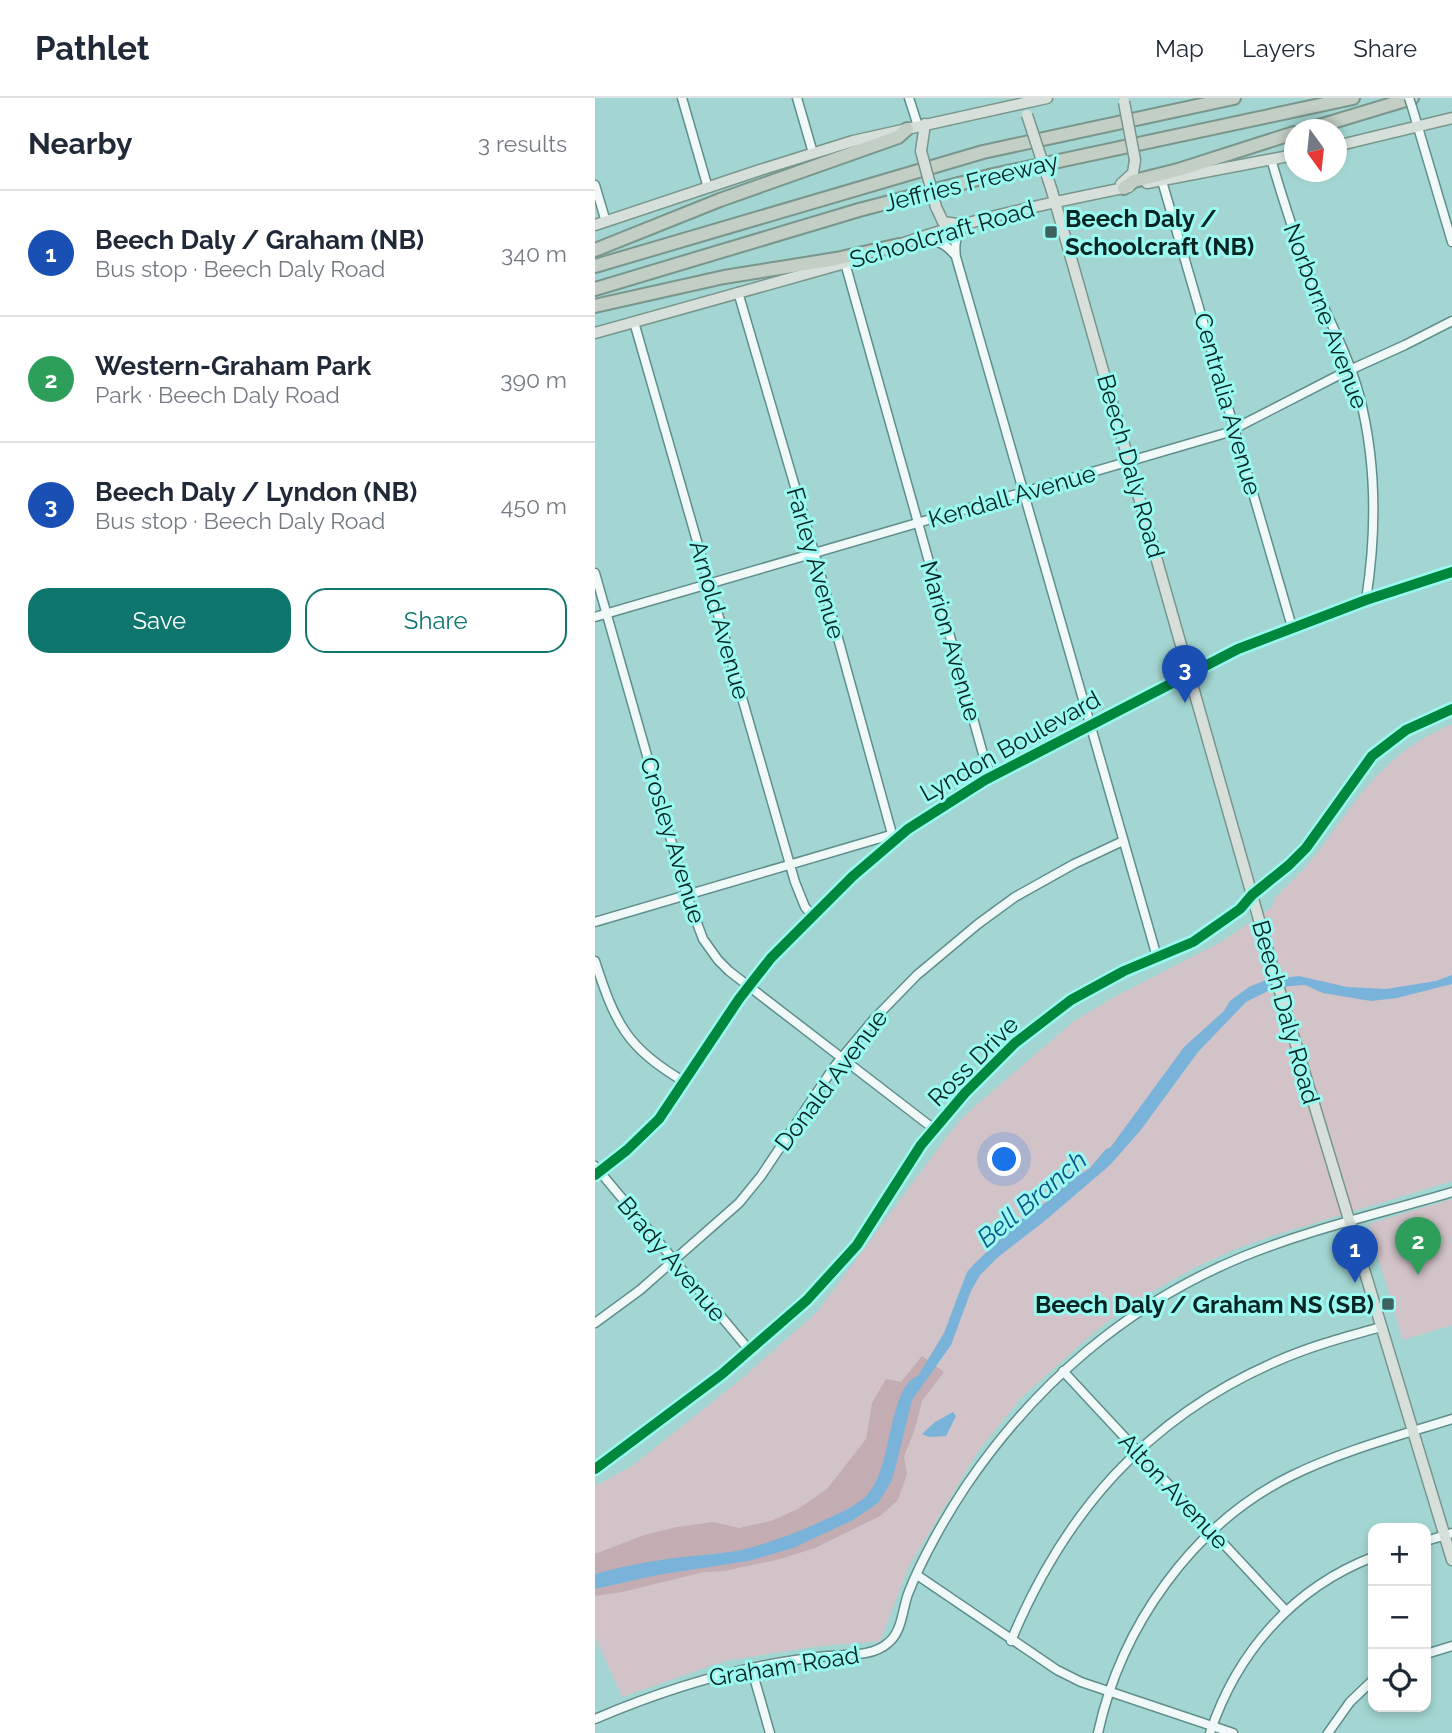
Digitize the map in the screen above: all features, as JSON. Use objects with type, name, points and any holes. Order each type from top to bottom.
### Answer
[{"type":"highway","name":"Jeffries Freeway","points":[[595,266],[983,152],[1234,98]]},
{"type":"highway","name":"Jeffries Freeway","points":[[595,289],[859,210],[993,175],[1353,98]]},
{"type":"highway","points":[[1346,119],[1411,101]]},
{"type":"highway","points":[[595,250],[720,200],[898,137],[917,127]]},
{"type":"highway","points":[[1118,189],[1134,181],[1284,136]]},
{"type":"highway","points":[[595,306],[724,277],[836,259],[899,245]]},
{"type":"main road","points":[[600,224],[813,153],[1022,101],[1047,98]]},
{"type":"main road","points":[[1118,189],[1133,173],[1135,160],[1122,100]]},
{"type":"main road","name":"Beech Daly Road","points":[[1022,101],[1054,196],[1285,1010],[1412,1431],[1448,1534],[1452,1560]]},
{"type":"main road","points":[[1347,143],[1452,118]]},
{"type":"main road","points":[[917,127],[936,207],[943,222],[966,225]]},
{"type":"main road","name":"Schoolcraft Road","points":[[595,333],[845,263],[1054,196],[1118,189],[1284,157]]},
{"type":"street","points":[[682,98],[708,188]]},
{"type":"street","points":[[797,98],[813,153]]},
{"type":"street","points":[[909,98],[917,127]]},
{"type":"street","points":[[1411,101],[1452,242]]},
{"type":"street","name":"Norborne Avenue","points":[[1272,159],[1300,250],[1351,370],[1366,426],[1374,482],[1374,542],[1366,600]]},
{"type":"street","name":"Centralia Avenue","points":[[1163,180],[1292,627]]},
{"type":"street","points":[[595,186],[600,224]]},
{"type":"street","points":[[966,225],[955,239],[956,257],[1157,957]]},
{"type":"street","points":[[917,240],[945,244],[956,257]]},
{"type":"street","name":"Marion Avenue","points":[[845,263],[985,761],[992,776]]},
{"type":"street","name":"Farley Avenue","points":[[738,292],[892,834]]},
{"type":"street","name":"Arnold Avenue","points":[[634,321],[790,865],[799,893],[811,915]]},
{"type":"street","name":"Kendall Avenue","points":[[595,617],[1235,429],[1452,321]]},
{"type":"street","name":"Lyndon Boulevard","points":[[596,1171],[650,1129],[685,1082],[749,985],[811,915],[908,829],[992,776],[1238,649],[1366,600],[1452,572]]},
{"type":"street","name":"Crosley Avenue","points":[[595,573],[687,896],[697,925],[710,950],[729,971],[934,1129]]},
{"type":"street","name":"Ross Drive","points":[[595,1469],[750,1351],[807,1300],[848,1256],[908,1163],[934,1129],[990,1068],[1051,1014],[1088,990],[1193,942],[1240,909],[1252,895],[1298,857],[1358,773],[1382,746],[1406,730],[1452,709]]},
{"type":"street","points":[[595,922],[908,829]]},
{"type":"street","name":"Donald Avenue","points":[[595,1323],[727,1215],[750,1190],[843,1057],[881,1011],[917,975],[978,923],[1015,897],[1123,841]]},
{"type":"street","points":[[595,961],[613,1013],[633,1044],[654,1063],[685,1082]]},
{"type":"street","name":"Brady Avenue","points":[[596,1171],[675,1260],[750,1351]]},
{"type":"street","name":"Graham Road","points":[[595,1719],[677,1686],[751,1667],[811,1657],[868,1653],[882,1648],[896,1634],[917,1575],[972,1478],[1019,1416],[1063,1371],[1118,1326],[1182,1285],[1223,1265],[1273,1245],[1452,1192]]},
{"type":"street","points":[[1011,1640],[1034,1588],[1093,1497],[1138,1452],[1188,1409],[1275,1361],[1381,1326]]},
{"type":"street","name":"Alton Avenue","points":[[1063,1371],[1286,1611]]},
{"type":"street","points":[[1098,1733],[1109,1691],[1124,1653],[1151,1605],[1180,1566],[1213,1532],[1251,1500],[1290,1476],[1334,1457],[1452,1419]]},
{"type":"street","points":[[1431,1539],[1448,1534]]},
{"type":"street","points":[[1211,1729],[1225,1694],[1263,1634],[1286,1611],[1332,1577],[1368,1559]]},
{"type":"street","points":[[917,1575],[1057,1670],[1211,1729],[1233,1733]]},
{"type":"street","points":[[1431,1652],[1452,1646]]},
{"type":"street","points":[[751,1667],[770,1733]]},
{"type":"street","points":[[1328,1733],[1350,1702],[1368,1685]]},
{"type":"shaded area","points":[[1452,724],[1452,1181],[1231,1251],[1137,1300],[1098,1329],[1022,1397],[979,1450],[909,1566],[880,1641],[812,1647],[725,1661],[622,1697],[595,1637],[595,1486],[632,1466],[741,1379],[817,1312],[967,1113],[1074,1021],[1114,997],[1221,942],[1272,907],[1274,899],[1313,858],[1390,762],[1408,748]]},
{"type":"shaded area","points":[[1452,1199],[1452,1325],[1403,1340],[1368,1224]]},
{"type":"shaded area","points":[[922,1356],[944,1372],[922,1401],[904,1456],[907,1474],[898,1500],[880,1516],[815,1548],[780,1559],[725,1571],[704,1572],[595,1596],[595,1554],[647,1534],[677,1527],[713,1522],[739,1528],[771,1521],[798,1509],[827,1489],[866,1439],[872,1403],[886,1379],[901,1382]]},
{"type":"water","name":"Bell Branch","points":[[1452,975],[1452,984],[1397,998],[1371,1001],[1323,993],[1305,985],[1270,990],[1246,1002],[1198,1052],[1140,1131],[1110,1165],[980,1275],[971,1291],[951,1345],[912,1400],[891,1482],[878,1503],[853,1520],[793,1548],[748,1561],[657,1575],[595,1589],[595,1574],[644,1563],[742,1550],[812,1525],[864,1498],[874,1486],[881,1470],[900,1397],[908,1384],[918,1376],[944,1333],[967,1272],[1024,1217],[1048,1201],[1069,1181],[1089,1169],[1106,1149],[1110,1148],[1184,1047],[1224,1011],[1230,1001],[1249,987],[1266,980],[1299,976],[1347,987],[1386,989],[1436,981]]},
{"type":"water","points":[[953,1412],[956,1416],[946,1436],[929,1437],[922,1434],[935,1422]]},
{"type":"cycle path","points":[[595,1175],[627,1150],[659,1119],[739,999],[771,958],[853,876],[908,829],[985,780],[1238,649],[1366,600],[1452,572]]},
{"type":"cycle path","points":[[595,1469],[722,1374],[807,1300],[857,1245],[921,1145],[965,1093],[1015,1043],[1071,1000],[1124,971],[1193,942],[1240,909],[1252,895],[1306,848],[1372,756],[1406,730],[1452,709]]},
{"type":"place","name":"Beech Daly / Schoolcraft (NB)","points":[[1051,232]]},
{"type":"place","name":"Beech Daly / Lyndon (NB)","points":[[1185,703]]},
{"type":"place","name":"Western-Graham Park","points":[[1418,1275]]},
{"type":"place","name":"Beech Daly / Graham (NB)","points":[[1355,1283]]},
{"type":"place","name":"Beech Daly / Graham NS (SB)","points":[[1388,1304]]}]
